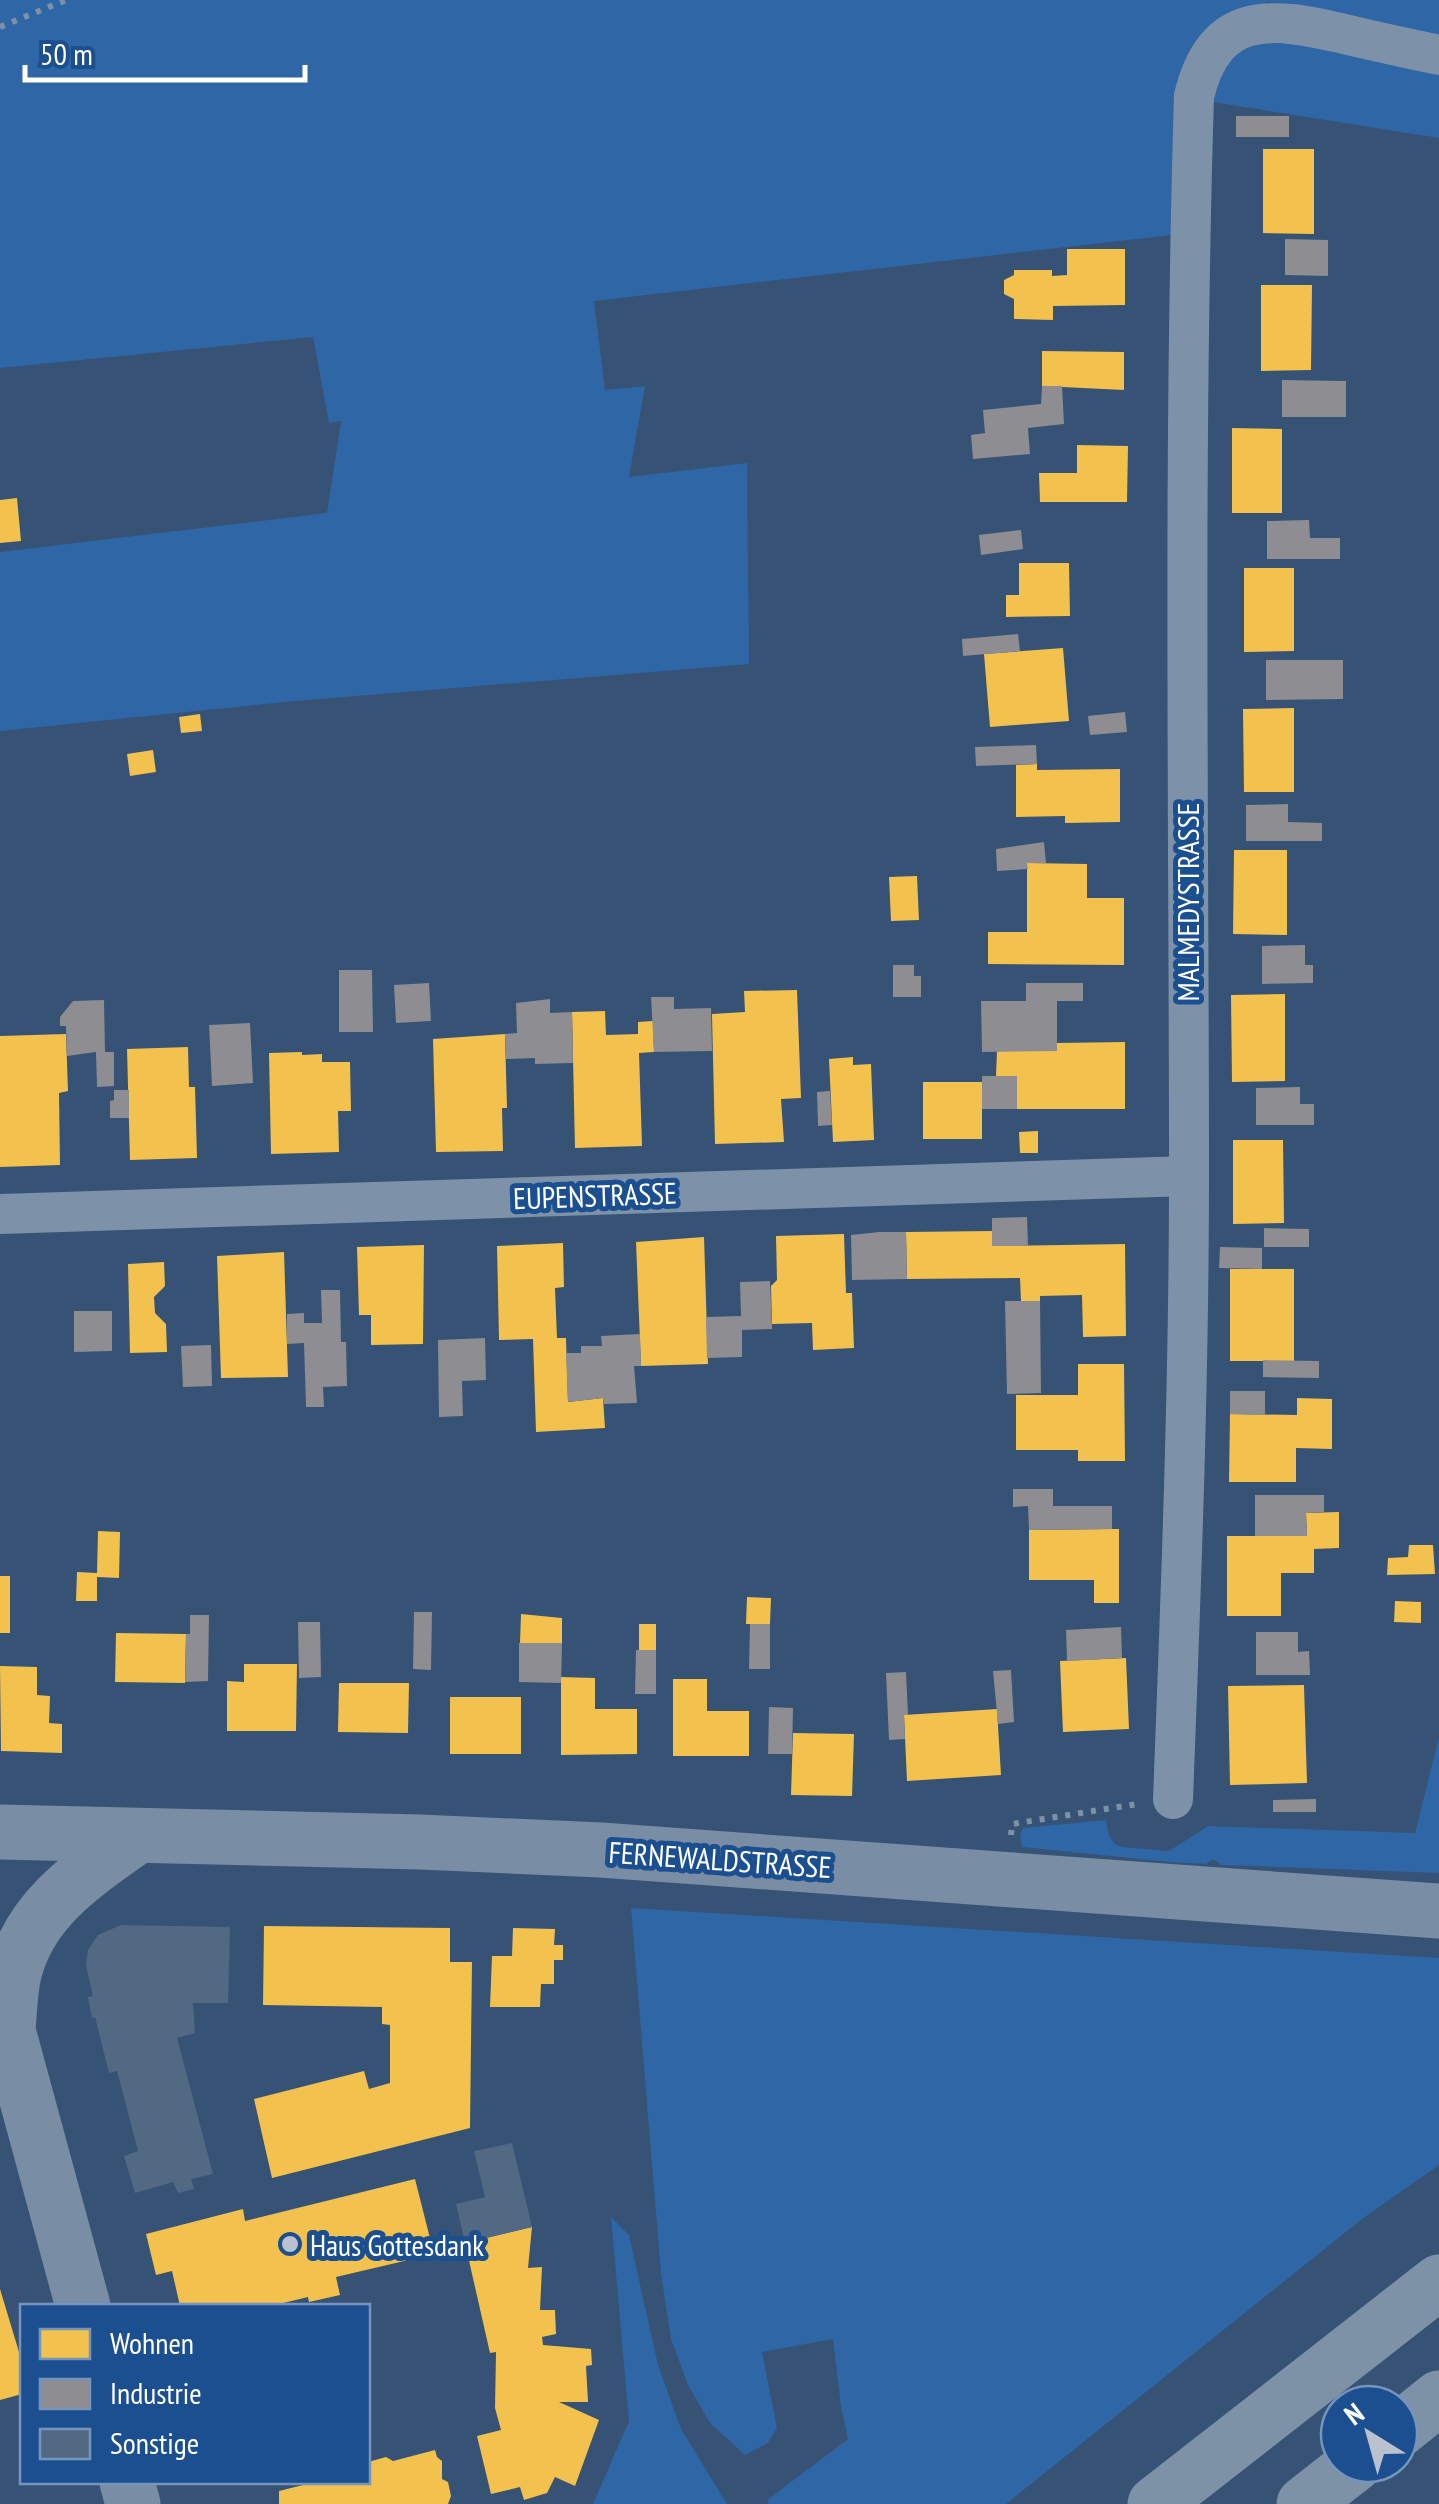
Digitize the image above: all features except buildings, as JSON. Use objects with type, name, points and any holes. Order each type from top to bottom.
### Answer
[{"type":"highway","points":[[1156,2504],[1439,2282]]},
{"type":"highway","points":[[1419,2414],[1439,2398]]},
{"type":"highway","points":[[1304,2504],[1330,2484]]},
{"type":"main road","name":"FERNEWALDSTRASSE","points":[[0,1832],[601,1850],[1439,1912]]},
{"type":"main road","points":[[82,2304],[4,2015],[14,1974],[33,1930],[52,1903],[136,1837]]},
{"type":"street","name":"MALMEDYSTRASSE","points":[[1173,1799],[1185,1486],[1189,1176],[1186,485],[1194,96],[1198,79],[1214,51],[1234,32],[1265,21],[1292,22],[1439,56]]},
{"type":"street","name":"EUPENSTRASSE","points":[[0,1214],[1189,1176]]},
{"type":"path","points":[[0,27],[66,0]]},
{"type":"path","points":[[1005,1881],[1012,1824],[1173,1799]]},
{"type":"shaded area","points":[[0,0],[1439,0],[1439,40],[1268,2],[1216,21],[1177,81],[1172,235],[594,301],[605,390],[645,386],[629,477],[747,463],[749,664],[295,701],[0,731],[0,552],[327,513],[341,421],[329,423],[313,337],[0,368]]},
{"type":"shaded area","points":[[1260,37],[1439,68],[1439,138],[1206,101],[1216,70]]},
{"type":"shaded area","points":[[1439,1737],[1439,1873],[1222,1865],[1213,1859],[1206,1864],[1170,1862],[1022,1847],[1023,1828],[1106,1820],[1115,1844],[1169,1851],[1208,1826],[1415,1833]]},
{"type":"shaded area","points":[[631,1908],[1439,1958],[1439,2165],[1362,2219],[1006,2504],[769,2504],[767,2500],[848,2439],[833,2339],[762,2352],[777,2428],[768,2443],[745,2455],[710,2423],[688,2385],[671,2339],[661,2274]]},
{"type":"shaded area","points":[[611,2217],[629,2235],[658,2365],[681,2429],[727,2504],[593,2504],[629,2421]]},
{"type":"place","name":"Haus Gottesdank","points":[[290,2244]]}]
